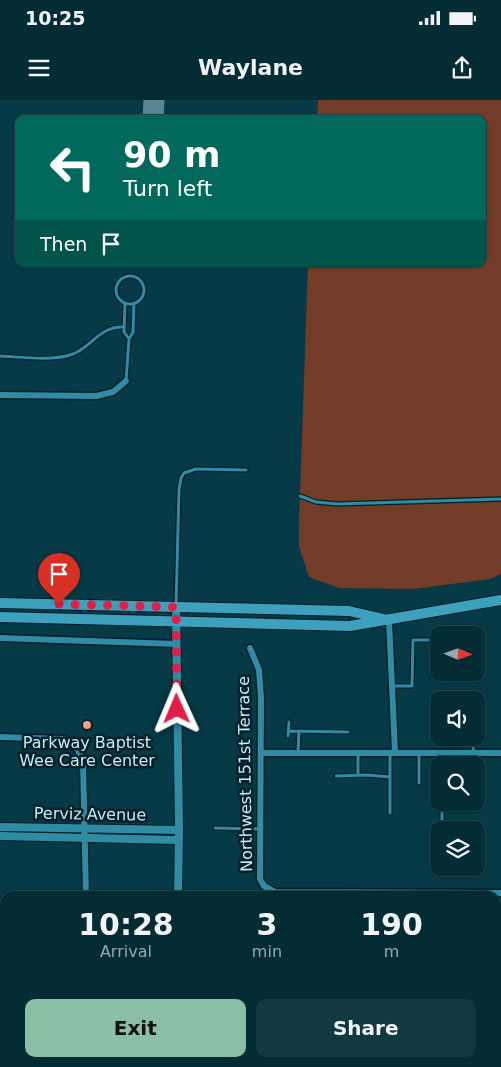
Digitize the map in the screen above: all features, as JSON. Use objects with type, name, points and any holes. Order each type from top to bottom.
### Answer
[{"type":"main road","points":[[0,617],[350,626],[501,600]]},
{"type":"main road","points":[[0,603],[349,611],[389,620]]},
{"type":"street","points":[[0,395],[96,396],[113,392],[126,381]]},
{"type":"street","points":[[176,607],[178,891]]},
{"type":"street","points":[[389,620],[393,752]]},
{"type":"street","points":[[0,638],[177,644]]},
{"type":"street","name":"Northwest 151st Terrace","points":[[250,648],[259,670],[261,753],[260,879],[264,886],[273,891]]},
{"type":"street","points":[[0,737],[64,739],[78,750],[83,761],[86,891]]},
{"type":"street","points":[[261,753],[501,753]]},
{"type":"street","name":"Perviz Avenue","points":[[0,827],[179,830]]},
{"type":"street","name":"Perviz Avenue","points":[[0,836],[178,840]]},
{"type":"lane","points":[[129,276],[137,278],[144,289],[142,298],[134,303],[125,303],[118,297],[116,288],[121,280],[129,276]]},
{"type":"lane","points":[[125,303],[124,332],[129,339]]},
{"type":"lane","points":[[126,381],[129,339],[133,332],[134,303]]},
{"type":"lane","points":[[0,356],[64,357],[78,352],[104,331],[116,327],[124,327]]},
{"type":"lane","points":[[176,607],[179,490],[181,478],[184,473],[196,469],[246,470]]},
{"type":"lane","points":[[300,496],[316,502],[337,504],[501,499]]},
{"type":"lane","points":[[392,686],[412,686],[413,640],[430,640]]},
{"type":"lane","points":[[288,736],[289,722]]},
{"type":"lane","points":[[288,731],[348,732]]},
{"type":"lane","points":[[298,754],[299,731]]},
{"type":"lane","points":[[473,746],[473,753]]},
{"type":"lane","points":[[390,813],[390,777],[393,752]]},
{"type":"lane","points":[[419,752],[420,782]]},
{"type":"lane","points":[[358,753],[358,775]]},
{"type":"lane","points":[[336,776],[390,777]]},
{"type":"lane","points":[[215,828],[261,829]]},
{"type":"shaded area","points":[[318,100],[501,100],[501,574],[490,579],[413,589],[339,588],[309,577],[299,546],[308,267],[486,267],[486,115],[317,115]]},
{"type":"taxiway","points":[[153,115],[154,100]]},
{"type":"place","name":"Parkway Baptist Wee Care Center","points":[[87,725]]},
{"type":"route","points":[[59,604],[176,607],[177,709]]}]
